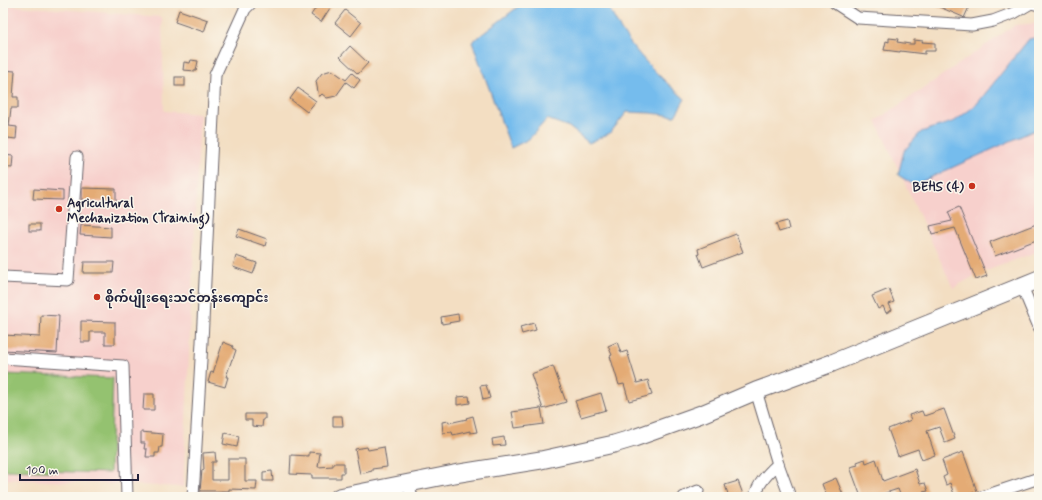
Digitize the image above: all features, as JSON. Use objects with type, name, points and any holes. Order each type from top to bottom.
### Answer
[{"type":"highway","points":[[339,497],[410,490],[614,444],[704,414],[756,391],[795,377],[1039,279]]},
{"type":"street","points":[[192,497],[202,342],[214,75],[245,9],[251,3]]},
{"type":"street","points":[[835,3],[858,18],[972,26],[993,22],[1031,3],[1039,5]]},
{"type":"street","points":[[3,277],[68,280],[77,157]]},
{"type":"street","points":[[1022,286],[1039,327]]},
{"type":"street","points":[[3,358],[124,366],[127,497]]},
{"type":"street","points":[[756,391],[778,464],[790,497]]},
{"type":"street","points":[[755,497],[765,477],[778,464]]},
{"type":"street","points":[[982,497],[1039,478]]},
{"type":"street","points":[[684,497],[698,491]]},
{"type":"shaded area","name":"စိုက်ပျိုးရေးသင်တန်းကျောင်း","points":[[3,5],[162,17],[164,111],[200,114],[183,487],[3,479]]},
{"type":"shaded area","name":"BEHS (4)","points":[[1039,23],[1039,251],[978,274],[953,288],[876,121],[1015,25]]},
{"type":"green space","points":[[3,374],[113,378],[110,473],[3,470]]},
{"type":"water","points":[[523,3],[607,3],[622,31],[640,56],[685,99],[675,116],[627,112],[610,133],[589,143],[569,127],[547,119],[529,139],[511,148],[472,42]]},
{"type":"water","points":[[1039,37],[1039,128],[914,185],[898,175],[904,151],[921,132],[955,121],[976,105],[1029,39]]},
{"type":"building","points":[[319,3],[329,3],[332,5],[321,22],[311,15]]},
{"type":"building","points":[[930,3],[960,3],[969,7],[964,18]]},
{"type":"building","points":[[179,10],[208,20],[204,32],[175,22]]},
{"type":"building","points":[[345,10],[361,23],[351,36],[335,23]]},
{"type":"building","points":[[889,38],[898,39],[897,42],[910,44],[914,44],[914,40],[935,43],[935,51],[925,51],[925,54],[884,50],[886,41],[889,42]]},
{"type":"building","points":[[350,46],[368,63],[358,74],[340,57]]},
{"type":"building","points":[[191,60],[198,61],[196,71],[183,70],[184,62],[190,63]]},
{"type":"building","points":[[3,70],[15,71],[13,97],[18,97],[18,108],[11,108],[9,126],[17,127],[16,139],[8,138],[7,140],[3,140],[3,96],[5,96],[5,83],[3,83]]},
{"type":"building","points":[[332,70],[346,80],[352,73],[360,80],[354,88],[346,82],[336,96],[327,98],[322,94],[319,97],[316,81],[322,73]]},
{"type":"building","points":[[175,77],[185,77],[185,86],[175,86]]},
{"type":"building","points":[[298,88],[316,101],[307,112],[290,99]]},
{"type":"building","points":[[3,155],[13,156],[12,168],[3,167]]},
{"type":"building","points":[[82,188],[116,189],[116,202],[82,201]]},
{"type":"building","points":[[34,189],[63,191],[63,200],[33,199]]},
{"type":"building","points":[[959,207],[987,276],[976,280],[955,228],[932,234],[930,226],[952,221],[948,212]]},
{"type":"building","points":[[787,221],[789,229],[779,232],[776,224]]},
{"type":"building","points":[[1039,223],[1039,239],[995,256],[990,242]]},
{"type":"building","points":[[29,224],[40,224],[40,231],[29,231]]},
{"type":"building","points":[[81,225],[111,227],[111,237],[80,235]]},
{"type":"building","points":[[239,229],[267,239],[265,246],[236,236]]},
{"type":"building","points":[[736,234],[743,252],[703,267],[698,254],[698,249]]},
{"type":"building","points":[[236,256],[257,263],[253,274],[233,267]]},
{"type":"building","points":[[84,262],[114,262],[113,273],[83,273]]},
{"type":"building","points":[[889,289],[894,302],[889,304],[892,310],[886,313],[883,306],[878,309],[872,296]]},
{"type":"building","points":[[458,314],[459,321],[442,324],[441,317]]},
{"type":"building","points":[[41,315],[59,316],[57,353],[3,350],[3,335],[40,337]]},
{"type":"building","points":[[81,321],[115,322],[115,344],[105,344],[105,332],[90,332],[90,342],[81,342]]},
{"type":"building","points":[[534,323],[536,330],[522,334],[520,327]]},
{"type":"building","points":[[223,342],[233,346],[232,348],[236,350],[226,377],[228,377],[225,387],[208,382],[211,372],[213,373]]},
{"type":"building","points":[[617,342],[621,353],[627,351],[637,383],[648,380],[652,395],[629,401],[624,384],[619,385],[610,356],[612,355],[608,346]]},
{"type":"building","points":[[553,366],[566,402],[543,409],[531,374]]},
{"type":"building","points":[[486,385],[490,398],[483,400],[480,386]]},
{"type":"building","points":[[601,393],[606,410],[581,417],[575,401]]},
{"type":"building","points":[[144,394],[154,394],[154,410],[143,410]]},
{"type":"building","points":[[469,396],[470,403],[457,405],[457,397]]},
{"type":"building","points":[[541,408],[544,424],[515,428],[512,412]]},
{"type":"building","points":[[944,409],[955,439],[945,443],[939,427],[927,431],[935,455],[922,460],[918,449],[898,456],[888,429],[911,420],[909,415],[922,411],[924,416]]},
{"type":"building","points":[[245,414],[265,414],[262,427],[252,426],[252,420],[245,420]]},
{"type":"building","points":[[333,416],[342,416],[343,426],[333,426]]},
{"type":"building","points":[[473,416],[477,432],[470,433],[470,431],[453,435],[452,432],[443,433],[442,422],[449,421],[449,423]]},
{"type":"building","points":[[141,432],[163,434],[162,447],[160,447],[159,453],[155,453],[155,457],[146,457],[147,449],[144,449],[145,443],[141,443]]},
{"type":"building","points":[[225,433],[239,436],[237,447],[223,444]]},
{"type":"building","points":[[504,437],[505,445],[493,446],[492,439]]},
{"type":"building","points":[[367,447],[368,450],[384,447],[387,467],[372,469],[372,471],[360,474],[355,449]]},
{"type":"building","points":[[215,452],[216,462],[212,462],[212,480],[228,480],[228,459],[245,459],[245,481],[257,481],[256,490],[229,489],[229,491],[200,491],[202,470],[204,470],[203,453]]},
{"type":"building","points":[[309,452],[320,453],[318,467],[333,466],[333,463],[344,463],[344,473],[341,473],[341,478],[312,478],[312,475],[290,474],[291,455],[309,456]]},
{"type":"building","points":[[963,452],[977,491],[961,497],[955,497],[950,483],[946,485],[943,477],[947,475],[942,460]]},
{"type":"building","points":[[865,459],[866,463],[876,459],[883,481],[915,469],[920,484],[925,483],[928,491],[923,492],[925,497],[916,497],[916,495],[901,497],[898,489],[873,497],[861,497],[850,467],[858,465],[857,462]]},
{"type":"building","points":[[272,471],[273,481],[263,481],[263,472]]},
{"type":"building","points":[[836,478],[844,497],[827,497],[822,484]]},
{"type":"building","points":[[738,481],[744,497],[729,497],[725,485]]},
{"type":"place","name":"BEHS (4)","points":[[972,186]]},
{"type":"place","name":"Agricultural Mechanization (Training)","points":[[59,209]]},
{"type":"place","name":"စိုက်ပျိုးရေးသင်တန်းကျောင်း","points":[[97,297]]}]
